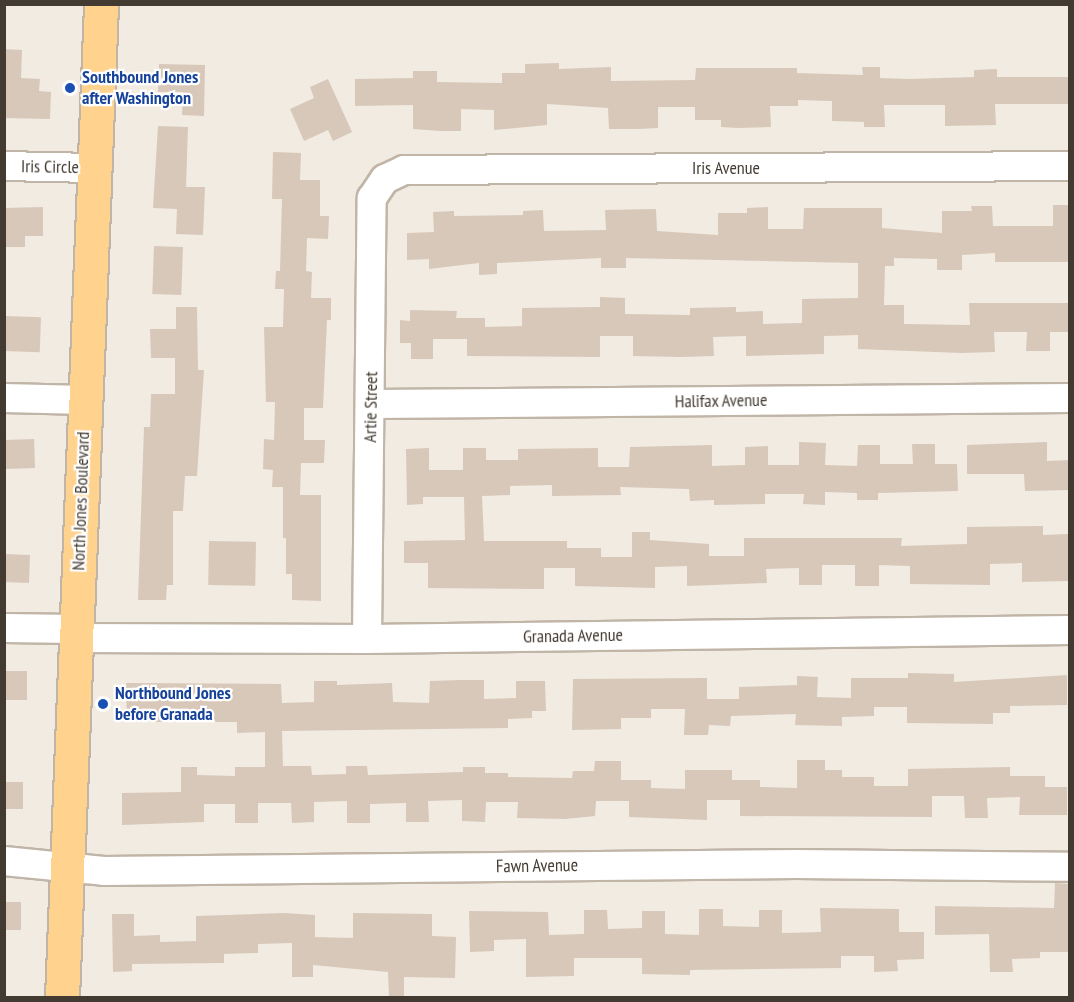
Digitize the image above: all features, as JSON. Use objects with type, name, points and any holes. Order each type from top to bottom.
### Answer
[{"type":"main road","name":"North Jones Boulevard","points":[[62,998],[69,866],[101,4]]},
{"type":"street","name":"Iris Circle","points":[[4,166],[95,168]]},
{"type":"street","name":"Iris Avenue","points":[[385,179],[404,170],[1070,166]]},
{"type":"street","name":"Artie Street","points":[[367,639],[372,405],[372,198],[385,179]]},
{"type":"street","points":[[4,398],[86,400]]},
{"type":"street","name":"Halifax Avenue","points":[[372,405],[1070,398]]},
{"type":"street","name":"Granada Avenue","points":[[4,628],[76,634],[367,639],[1070,630]]},
{"type":"street","name":"Fawn Avenue","points":[[4,861],[104,871],[785,864],[1070,867]]},
{"type":"building","points":[[4,49],[22,50],[21,78],[40,79],[39,91],[51,92],[50,119],[4,118]]},
{"type":"building","points":[[559,63],[559,69],[611,67],[611,81],[695,80],[696,68],[797,68],[797,73],[863,75],[862,67],[880,67],[880,78],[910,79],[974,77],[974,70],[997,69],[997,77],[1070,77],[1070,104],[995,104],[996,125],[945,126],[945,105],[884,105],[885,127],[864,127],[864,122],[832,121],[832,101],[798,100],[798,106],[770,106],[771,127],[721,127],[721,120],[695,120],[695,107],[658,107],[658,128],[609,129],[608,108],[547,104],[547,125],[494,130],[494,110],[461,109],[461,131],[413,129],[413,105],[355,106],[355,79],[413,78],[413,71],[437,71],[437,82],[502,83],[502,73],[525,73],[525,64]]},
{"type":"building","points":[[159,64],[205,65],[204,116],[182,115],[183,92],[158,92]]},
{"type":"building","points":[[328,79],[352,132],[333,141],[328,130],[304,141],[290,109],[314,98],[310,87]]},
{"type":"building","points":[[158,126],[188,127],[186,187],[205,187],[203,235],[176,234],[177,209],[153,208]]},
{"type":"building","points":[[273,152],[301,153],[300,180],[320,180],[320,216],[329,216],[328,239],[307,238],[306,271],[312,272],[311,298],[331,298],[331,320],[327,320],[323,408],[304,408],[304,440],[325,440],[324,463],[301,463],[300,495],[321,495],[321,601],[292,600],[292,574],[286,574],[286,538],[283,538],[283,487],[272,487],[273,470],[263,469],[264,439],[274,440],[275,402],[266,402],[264,327],[283,327],[284,289],[275,289],[276,271],[280,271],[282,199],[272,199]]},
{"type":"building","points":[[1053,205],[1070,205],[1070,262],[995,262],[995,253],[962,255],[962,270],[937,270],[937,259],[894,258],[894,266],[885,266],[884,305],[904,305],[904,324],[970,325],[969,303],[1070,303],[1070,332],[1050,332],[1050,351],[1026,351],[1027,332],[994,332],[995,352],[961,353],[858,349],[858,335],[824,336],[824,354],[746,356],[746,336],[713,337],[714,356],[680,357],[633,356],[633,336],[600,336],[600,357],[467,356],[467,339],[433,339],[433,359],[411,359],[411,343],[400,343],[400,320],[410,321],[410,310],[457,311],[456,318],[485,318],[485,327],[522,326],[522,308],[600,307],[600,297],[625,298],[625,314],[690,315],[690,308],[736,307],[736,312],[763,311],[763,324],[802,323],[802,299],[858,298],[858,263],[626,258],[626,268],[601,268],[601,258],[497,263],[497,274],[479,275],[479,263],[429,269],[429,259],[407,260],[407,233],[434,232],[433,212],[454,211],[454,216],[523,215],[523,211],[543,210],[544,231],[606,230],[605,210],[656,209],[657,231],[718,235],[718,213],[747,213],[747,208],[768,207],[768,229],[803,229],[804,208],[882,208],[882,228],[942,233],[942,211],[972,211],[971,206],[992,206],[993,226],[1053,226]]},
{"type":"building","points":[[43,207],[43,236],[25,236],[25,247],[4,247],[4,208]]},
{"type":"building","points":[[154,246],[183,247],[181,295],[152,294]]},
{"type":"building","points":[[176,307],[197,307],[198,370],[204,370],[197,476],[185,476],[183,511],[173,511],[173,585],[167,585],[166,600],[138,600],[144,427],[150,427],[151,394],[175,394],[175,358],[151,358],[150,329],[176,329]]},
{"type":"building","points":[[4,316],[41,317],[40,352],[4,351]]},
{"type":"building","points":[[34,439],[35,468],[5,469],[4,440]]},
{"type":"building","points":[[799,442],[826,443],[825,465],[857,466],[858,445],[880,445],[880,464],[913,464],[912,444],[935,444],[935,464],[957,464],[958,491],[878,493],[878,500],[857,500],[857,493],[825,492],[825,505],[803,504],[804,494],[765,494],[765,504],[714,505],[714,500],[690,501],[689,489],[620,487],[621,495],[552,496],[552,485],[510,486],[510,495],[482,496],[484,541],[567,541],[567,548],[601,548],[601,557],[632,557],[632,532],[650,532],[650,540],[709,544],[709,556],[744,556],[744,538],[902,538],[901,546],[967,544],[967,527],[1043,526],[1043,535],[1068,534],[1068,581],[1022,582],[1022,563],[990,564],[990,585],[910,584],[910,566],[879,565],[879,586],[855,586],[855,565],[822,565],[822,585],[799,585],[799,568],[766,569],[767,583],[687,586],[687,566],[655,567],[655,588],[575,586],[575,568],[544,568],[544,589],[428,588],[428,563],[404,563],[404,541],[465,540],[464,497],[423,497],[423,504],[407,505],[406,449],[429,448],[429,470],[463,470],[463,448],[486,448],[486,460],[518,460],[518,449],[598,448],[598,467],[629,467],[630,447],[712,445],[712,466],[745,465],[745,447],[768,446],[768,465],[799,465]]},
{"type":"building","points":[[1047,442],[1047,461],[1070,460],[1070,490],[1025,491],[1024,474],[967,474],[967,445]]},
{"type":"building","points":[[209,541],[256,542],[255,586],[208,585]]},
{"type":"building","points":[[4,554],[30,555],[29,583],[4,582]]},
{"type":"building","points":[[4,671],[27,671],[27,700],[4,700]]},
{"type":"building","points":[[908,673],[954,674],[954,682],[1067,675],[1067,705],[1010,706],[1010,713],[993,713],[993,724],[907,723],[907,707],[874,707],[874,716],[842,717],[842,726],[795,725],[796,714],[731,716],[730,726],[709,725],[708,735],[684,735],[685,709],[651,709],[651,718],[621,718],[621,729],[572,730],[573,679],[707,678],[707,699],[739,699],[739,687],[797,685],[797,676],[818,677],[817,697],[851,698],[851,678],[908,678]]},
{"type":"building","points":[[484,680],[484,699],[516,698],[516,681],[545,681],[546,711],[532,711],[532,718],[508,719],[508,728],[282,731],[283,766],[311,766],[312,775],[346,774],[346,766],[367,766],[368,775],[463,772],[463,767],[485,767],[485,773],[508,773],[508,777],[572,778],[573,771],[594,771],[595,761],[621,761],[621,780],[651,780],[651,788],[685,789],[685,770],[732,770],[732,780],[760,780],[760,787],[797,788],[797,760],[825,760],[825,770],[842,770],[842,777],[874,777],[874,786],[908,786],[908,769],[1010,767],[1010,776],[1045,776],[1045,787],[1067,787],[1067,815],[1019,815],[1020,797],[987,798],[988,818],[965,818],[964,796],[932,796],[932,817],[740,816],[740,800],[707,800],[707,820],[629,817],[629,801],[596,801],[595,816],[565,819],[517,818],[518,802],[486,802],[485,822],[462,821],[462,800],[428,801],[429,822],[406,822],[406,803],[370,804],[370,823],[347,823],[347,801],[314,802],[314,822],[292,823],[291,803],[258,803],[258,823],[235,823],[235,804],[204,804],[204,822],[122,825],[122,793],[181,792],[181,767],[197,767],[197,775],[235,776],[235,767],[265,767],[265,732],[237,733],[237,722],[127,722],[126,683],[281,684],[282,703],[314,702],[314,681],[337,681],[337,685],[392,683],[393,702],[429,703],[430,681]]},
{"type":"building","points":[[4,782],[23,782],[23,809],[4,809]]},
{"type":"building","points":[[1055,883],[1070,884],[1070,952],[1040,952],[1040,958],[1012,959],[1013,972],[990,972],[989,934],[935,935],[935,906],[1054,908]]},
{"type":"building","points":[[4,902],[21,902],[21,930],[4,930]]},
{"type":"building","points":[[820,908],[899,909],[899,932],[924,932],[924,959],[897,960],[898,971],[874,972],[874,956],[841,956],[841,968],[690,970],[690,975],[642,974],[642,958],[574,958],[574,976],[526,977],[526,939],[494,940],[494,951],[470,952],[469,911],[548,912],[549,935],[584,934],[584,910],[607,910],[608,929],[642,928],[642,911],[665,911],[665,934],[699,935],[699,909],[723,909],[723,926],[759,927],[759,910],[782,910],[782,933],[821,932]]},
{"type":"building","points":[[284,913],[315,915],[315,937],[353,938],[353,913],[432,914],[432,936],[456,937],[455,978],[404,977],[404,998],[389,998],[388,972],[313,965],[313,977],[292,977],[292,943],[258,944],[258,953],[224,954],[224,963],[132,964],[132,971],[113,972],[112,914],[134,914],[134,936],[160,935],[160,942],[196,941],[196,916]]},
{"type":"place","name":"Southbound Jones after Washington","points":[[70,88]]},
{"type":"place","name":"Northbound Jones before Granada","points":[[103,704]]}]
